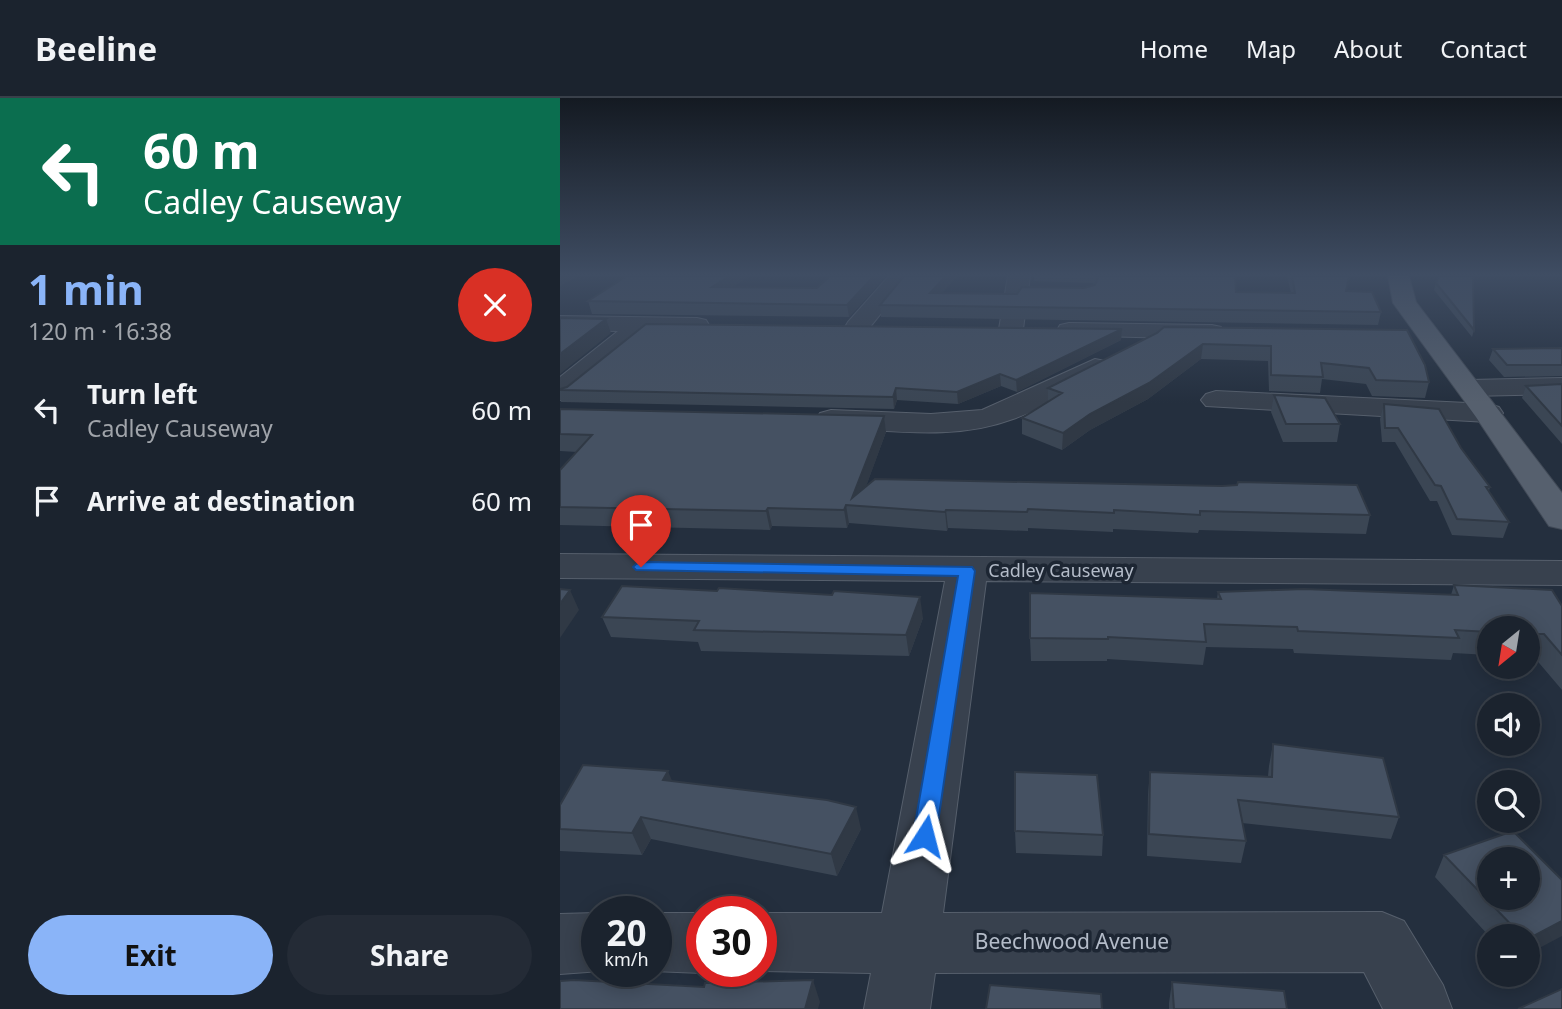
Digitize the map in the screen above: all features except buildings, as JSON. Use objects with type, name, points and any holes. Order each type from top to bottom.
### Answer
[{"type":"main road","points":[[1409,319],[1414,335],[1470,388],[1560,513]]},
{"type":"street","points":[[857,327],[864,319]]},
{"type":"street","points":[[1011,329],[1013,319]]},
{"type":"street","points":[[560,323],[722,326]]},
{"type":"street","points":[[564,406],[641,325]]},
{"type":"street","points":[[830,327],[885,327]]},
{"type":"street","points":[[983,328],[1238,332]]},
{"type":"street","points":[[804,418],[957,422],[987,418],[1015,408],[1146,341],[1156,331]]},
{"type":"street","points":[[1470,388],[1562,386]]},
{"type":"street","points":[[1216,400],[1488,412]]},
{"type":"street","name":"Cadley Causeway","points":[[560,566],[967,571],[1562,573]]},
{"type":"street","points":[[897,1009],[967,571]]},
{"type":"street","name":"Beechwood Avenue","points":[[777,943],[1382,942],[1419,1009]]},
{"type":"street","points":[[560,944],[581,943]]},
{"type":"route","points":[[641,567],[967,571],[925,836]]}]
